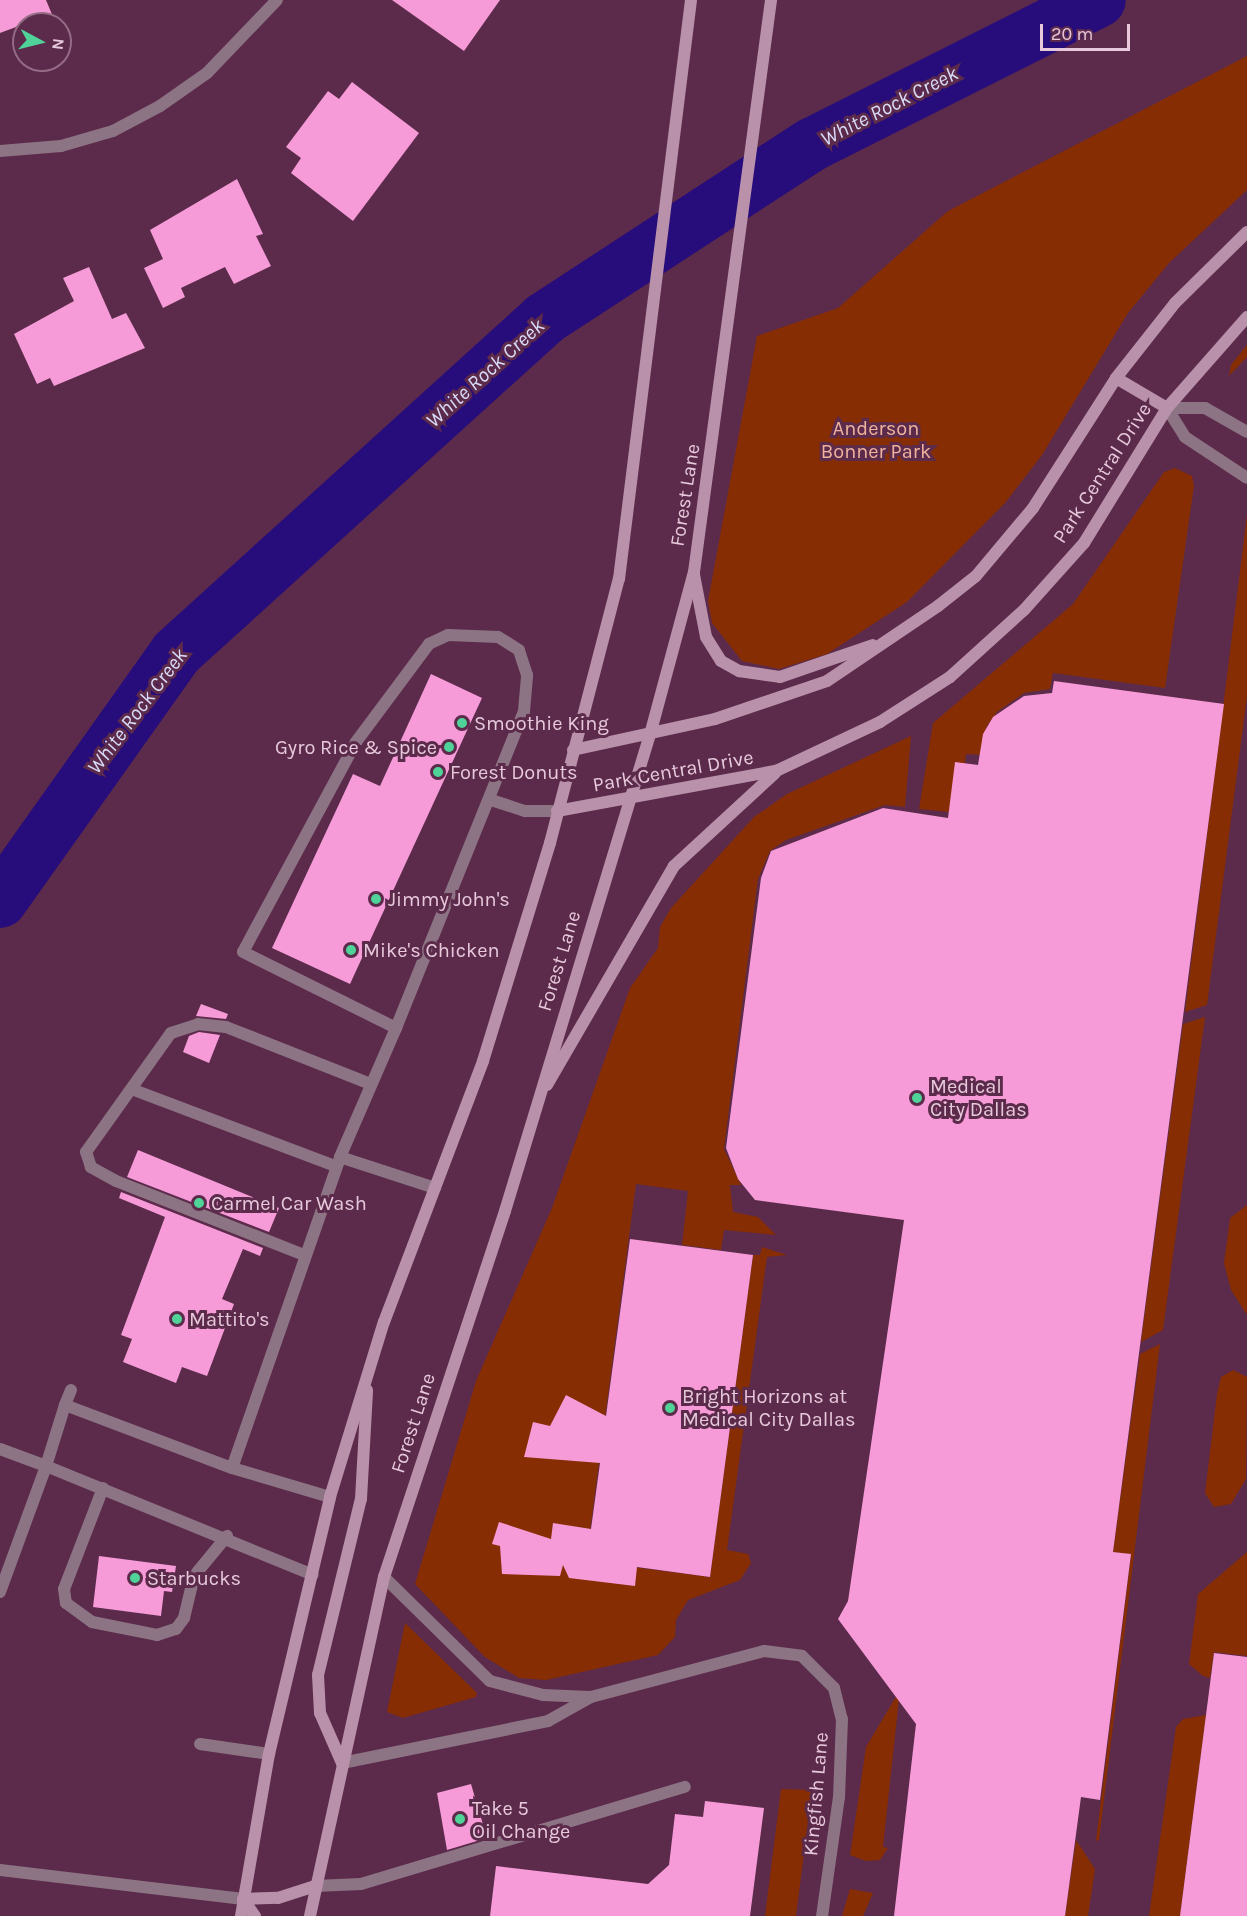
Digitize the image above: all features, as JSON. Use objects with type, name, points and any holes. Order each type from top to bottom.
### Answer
[{"type":"main road","points":[[241,1916],[269,1754],[330,1497],[367,1374],[483,1061],[557,811],[619,579],[633,436],[691,0]]},
{"type":"main road","name":"Forest Lane","points":[[310,1916],[384,1577],[537,1104],[651,731],[693,572],[717,413],[771,0]]},
{"type":"main road","name":"Park Central Drive","points":[[573,750],[651,731],[715,719],[827,681],[902,633],[976,576],[1034,508],[1116,378],[1175,303],[1247,232]]},
{"type":"main road","name":"Park Central Drive","points":[[557,811],[629,800],[776,771],[880,722],[950,677],[1024,610],[1084,543],[1167,408],[1247,317]]},
{"type":"main road","points":[[1116,378],[1167,408]]},
{"type":"main road","points":[[693,572],[706,637],[722,661],[740,671],[780,677],[902,633]]},
{"type":"main road","points":[[537,1104],[674,866],[776,771]]},
{"type":"main road","points":[[342,1763],[320,1713],[318,1675],[361,1499],[367,1374]]},
{"type":"main road","points":[[243,1899],[278,1898],[315,1886]]},
{"type":"main road","points":[[243,1899],[255,1916]]},
{"type":"street","points":[[0,152],[61,146],[113,131],[160,106],[207,73],[276,0]]},
{"type":"street","points":[[1167,408],[1205,408],[1247,432]]},
{"type":"street","points":[[1167,408],[1185,437],[1247,478]]},
{"type":"street","points":[[232,1468],[304,1255],[368,1083],[396,1028],[491,800],[524,711],[527,675],[519,650],[498,637],[448,635],[429,644],[356,742],[243,952],[396,1028]]},
{"type":"street","points":[[491,800],[525,810],[557,811]]},
{"type":"street","points":[[304,1255],[91,1167],[86,1152],[134,1090],[171,1033],[198,1024],[226,1028],[368,1083]]},
{"type":"street","points":[[134,1090],[338,1161],[435,1188]]},
{"type":"street","points":[[0,1592],[71,1390]]},
{"type":"street","points":[[66,1405],[232,1468],[330,1497]]},
{"type":"street","points":[[0,1449],[227,1536],[313,1575]]},
{"type":"street","points":[[103,1488],[64,1589],[66,1603],[92,1622],[157,1635],[176,1629],[184,1618],[194,1576],[227,1536]]},
{"type":"street","name":"Kingfish Lane","points":[[384,1577],[490,1681],[543,1695],[591,1698]]},
{"type":"street","name":"Kingfish Lane","points":[[342,1763],[548,1721],[591,1698],[764,1651],[802,1656],[826,1674],[838,1697],[842,1760],[822,1916]]},
{"type":"street","points":[[200,1744],[269,1754]]},
{"type":"street","points":[[315,1886],[361,1884],[685,1787]]},
{"type":"street","points":[[0,1870],[243,1899]]},
{"type":"green space","name":"Anderson Bonner Park","points":[[1247,56],[1247,190],[1169,263],[1128,313],[1042,455],[1005,503],[907,602],[827,654],[779,669],[742,661],[712,623],[708,601],[757,336],[838,308],[948,211]]},
{"type":"green space","points":[[1247,345],[1247,357],[1229,376],[1231,365]]},
{"type":"green space","points":[[1175,468],[1192,476],[1194,486],[1165,688],[1053,673],[1050,689],[1024,693],[997,712],[987,726],[982,755],[966,754],[959,813],[919,809],[933,723],[1073,604],[1164,472]]},
{"type":"green space","points":[[1247,515],[1247,696],[1207,1005],[1185,1012]]},
{"type":"green space","points":[[911,736],[905,807],[885,805],[786,840],[770,851],[758,879],[724,1149],[741,1185],[730,1185],[733,1212],[758,1217],[776,1235],[724,1230],[721,1250],[682,1245],[688,1191],[636,1184],[586,1561],[710,1577],[753,1255],[760,1255],[762,1247],[787,1255],[767,1257],[727,1550],[748,1554],[751,1563],[740,1580],[688,1600],[676,1620],[675,1637],[658,1655],[546,1680],[519,1678],[485,1657],[415,1584],[476,1381],[552,1208],[630,988],[658,948],[660,927],[671,908],[754,817],[787,794]]},
{"type":"green space","points":[[1205,1017],[1163,1330],[1141,1342],[1183,1024]]},
{"type":"green space","points":[[1247,1205],[1247,1315],[1231,1290],[1224,1263],[1230,1218]]},
{"type":"green space","points":[[1160,1344],[1099,1840],[1096,1841],[1131,1555],[1113,1552],[1140,1354]]},
{"type":"green space","points":[[1233,1370],[1247,1377],[1246,1479],[1231,1504],[1214,1507],[1205,1493],[1217,1394],[1221,1377]]},
{"type":"green space","points":[[1247,1552],[1247,1656],[1214,1652],[1210,1678],[1203,1676],[1189,1664],[1198,1594]]},
{"type":"green space","points":[[405,1623],[477,1693],[476,1697],[403,1718],[387,1712]]},
{"type":"green space","points":[[900,1690],[883,1847],[888,1848],[880,1860],[866,1861],[850,1855],[866,1747]]},
{"type":"green space","points":[[1206,1715],[1180,1916],[1149,1916],[1176,1727],[1183,1719]]},
{"type":"green space","points":[[781,1789],[812,1790],[796,1916],[765,1916]]},
{"type":"green space","points":[[1076,1840],[1095,1869],[1088,1916],[1065,1916]]},
{"type":"green space","points":[[850,1889],[873,1893],[863,1916],[842,1916]]},
{"type":"building","points":[[0,0],[46,0],[51,12],[12,12],[12,28],[0,33]]},
{"type":"building","points":[[392,0],[500,0],[464,51]]},
{"type":"building","points":[[352,82],[419,133],[353,221],[291,173],[301,158],[286,147],[328,91],[339,99]]},
{"type":"building","points":[[237,179],[263,234],[256,236],[271,266],[234,284],[225,267],[181,288],[185,297],[163,308],[144,268],[163,259],[150,230]]},
{"type":"building","points":[[89,267],[112,319],[126,313],[145,348],[54,386],[50,378],[37,384],[14,334],[74,301],[63,278]]},
{"type":"building","points":[[431,674],[482,698],[350,984],[272,948],[353,774],[380,786]]},
{"type":"building","points":[[1054,681],[1224,704],[1113,1552],[1131,1554],[1100,1800],[1081,1797],[1065,1916],[894,1916],[916,1724],[838,1619],[848,1601],[904,1220],[755,1200],[738,1179],[726,1148],[761,878],[771,851],[883,808],[948,818],[955,762],[978,765],[983,734],[993,717],[1024,696],[1052,693]]},
{"type":"building","points":[[201,1004],[228,1014],[226,1019],[196,1016]]},
{"type":"building","points":[[199,1032],[220,1035],[209,1063],[183,1052],[189,1036]]},
{"type":"building","points":[[138,1150],[279,1208],[269,1232],[127,1177]]},
{"type":"building","name":"Mattito's","points":[[121,1192],[263,1248],[260,1256],[243,1249],[222,1299],[234,1304],[207,1376],[182,1367],[176,1383],[123,1362],[132,1339],[121,1335],[165,1217],[119,1198]]},
{"type":"building","name":"Bright Horizons at Medical City Dallas","points":[[630,1239],[753,1255],[710,1577],[637,1567],[635,1586],[569,1578],[563,1565],[560,1576],[502,1574],[500,1546],[492,1544],[499,1522],[551,1539],[553,1523],[591,1529],[600,1463],[524,1457],[533,1422],[550,1426],[566,1395],[606,1416]]},
{"type":"building","name":"Starbucks","points":[[99,1556],[176,1566],[172,1592],[164,1591],[161,1616],[93,1607]]},
{"type":"building","points":[[1214,1653],[1247,1657],[1247,1916],[1180,1916]]},
{"type":"building","name":"Take 5 Oil Change","points":[[471,1784],[487,1838],[447,1850],[437,1793]]},
{"type":"building","points":[[705,1801],[764,1808],[750,1916],[490,1916],[496,1866],[648,1884],[669,1865],[675,1814],[703,1817]]},
{"type":"waterway","name":"White Rock Creek","points":[[0,901],[176,653],[544,319],[811,145],[1099,0]]},
{"type":"place","name":"Smoothie King","points":[[462,723]]},
{"type":"place","name":"Gyro Rice & Spice","points":[[449,747]]},
{"type":"place","name":"Forest Donuts","points":[[438,772]]},
{"type":"place","name":"Jimmy John's","points":[[376,899]]},
{"type":"place","name":"Mike's Chicken","points":[[351,950]]},
{"type":"place","name":"Medical City Dallas","points":[[917,1098]]},
{"type":"place","name":"Carmel Car Wash","points":[[199,1203]]},
{"type":"place","name":"Mattito's","points":[[177,1319]]},
{"type":"place","name":"Bright Horizons at Medical City Dallas","points":[[670,1408]]},
{"type":"place","name":"Starbucks","points":[[135,1578]]},
{"type":"place","name":"Take 5 Oil Change","points":[[460,1819]]}]
